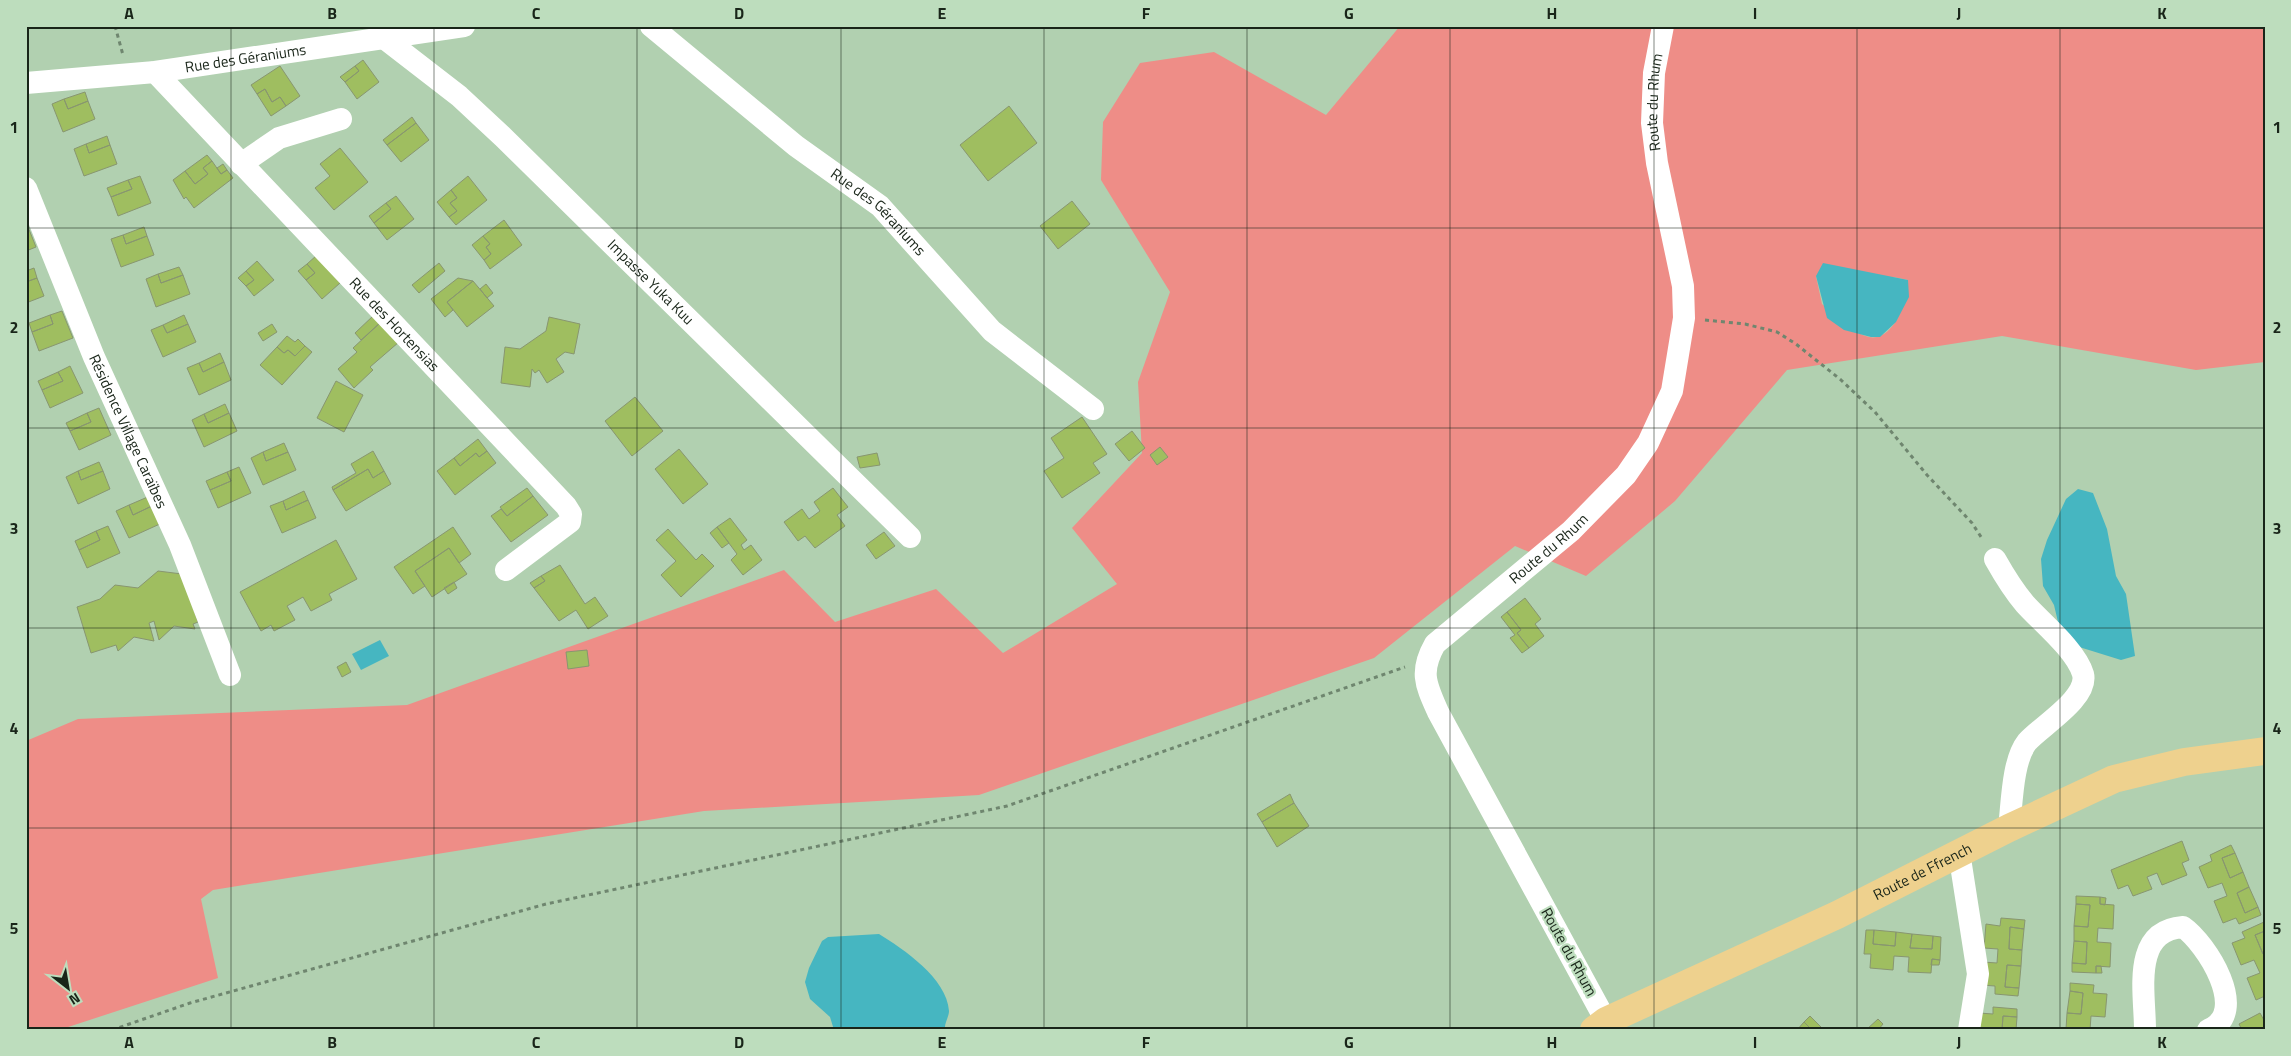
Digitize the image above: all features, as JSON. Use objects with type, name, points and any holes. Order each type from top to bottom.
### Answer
[{"type":"main road","name":"Route de Ffrench","points":[[1600,1025],[1837,915],[1959,852],[2114,780],[2184,762],[2265,751]]},
{"type":"street","name":"Rue des Géraniums","points":[[26,83],[155,72],[464,26]]},
{"type":"street","name":"Rue des Géraniums","points":[[651,26],[796,146],[880,206],[992,331],[1093,409]]},
{"type":"street","name":"Route du Rhum","points":[[1600,1025],[1438,712],[1425,683],[1426,659],[1435,644],[1571,531],[1626,475],[1648,443],[1672,391],[1684,318],[1683,286],[1657,163],[1652,123],[1654,73],[1663,26]]},
{"type":"street","name":"Impasse Yuka Kuu","points":[[384,38],[458,96],[490,125],[609,239],[910,537]]},
{"type":"street","name":"Rue des Hortensias","points":[[155,72],[566,506],[571,514],[570,522],[506,570]]},
{"type":"street","points":[[242,164],[279,138],[341,119]]},
{"type":"street","name":"Résidence Village Caraïbes","points":[[26,188],[94,357],[180,545],[230,675]]},
{"type":"street","points":[[1995,559],[2008,582],[2025,605],[2064,644],[2083,674],[2083,685],[2074,700],[2026,743],[2018,759],[2009,828]]},
{"type":"street","points":[[1959,852],[1978,974],[1969,1030]]},
{"type":"street","points":[[2145,1030],[2145,957],[2150,942],[2169,928],[2182,927],[2193,934],[2222,981],[2227,999],[2226,1013],[2222,1020],[2215,1027],[2208,1030]]},
{"type":"path","points":[[115,26],[129,74]]},
{"type":"path","points":[[1684,318],[1745,324],[1777,332],[1796,344],[1841,380],[1875,412],[1927,475],[1972,523],[1995,559]]},
{"type":"path","points":[[112,1030],[190,1003],[546,904],[1007,806],[1426,659]]},
{"type":"shaded area","points":[[1400,26],[2265,26],[2265,362],[2196,370],[2002,336],[1787,370],[1675,501],[1586,576],[1515,546],[1374,658],[979,795],[704,811],[213,890],[201,899],[218,978],[59,1030],[26,1030],[26,741],[78,719],[407,705],[784,570],[835,622],[936,589],[1003,653],[1117,584],[1072,528],[1142,453],[1138,382],[1170,292],[1101,180],[1103,122],[1140,63],[1214,52],[1326,115]],"holes":[[[1816,276],[1893,277],[1908,280],[1903,307],[1893,326],[1886,333],[1878,337],[1869,337],[1850,328],[1822,304]]]},
{"type":"water","points":[[1823,263],[1908,280],[1909,297],[1896,322],[1880,337],[1871,337],[1844,330],[1827,318],[1816,276]]},
{"type":"water","points":[[2078,489],[2093,493],[2107,529],[2116,576],[2126,594],[2135,656],[2121,660],[2076,646],[2058,622],[2054,605],[2043,586],[2041,559],[2047,540],[2066,499]]},
{"type":"water","points":[[380,640],[389,656],[361,670],[352,654]]},
{"type":"water","points":[[879,934],[911,956],[941,987],[949,1011],[945,1030],[834,1030],[830,1017],[810,999],[805,982],[809,968],[822,941],[828,937]]},
{"type":"building","points":[[363,60],[379,82],[357,99],[345,82],[359,71],[355,66]]},
{"type":"building","points":[[280,66],[300,96],[286,106],[280,97],[272,102],[265,89],[257,94],[251,85]]},
{"type":"building","points":[[355,66],[359,71],[345,82],[340,77]]},
{"type":"building","points":[[265,89],[272,102],[280,97],[286,106],[271,116],[257,94]]},
{"type":"building","points":[[85,92],[88,101],[68,109],[64,99]]},
{"type":"building","points":[[64,99],[68,109],[88,101],[95,119],[63,132],[52,104]]},
{"type":"building","points":[[1009,106],[1037,143],[988,181],[960,145]]},
{"type":"building","points":[[412,117],[416,123],[387,145],[383,140]]},
{"type":"building","points":[[416,123],[429,140],[401,162],[387,145]]},
{"type":"building","points":[[107,136],[110,145],[89,153],[86,144]]},
{"type":"building","points":[[86,144],[89,153],[110,145],[117,164],[84,176],[74,149]]},
{"type":"building","points":[[340,148],[368,182],[334,210],[315,188],[330,176],[320,164]]},
{"type":"building","points":[[207,155],[212,161],[203,168],[208,174],[195,184],[185,171]]},
{"type":"building","points":[[212,161],[221,174],[227,170],[233,178],[194,208],[186,197],[184,199],[173,180],[185,171],[195,184],[208,174],[203,168]]},
{"type":"building","points":[[223,164],[227,170],[221,174],[217,168]]},
{"type":"building","points":[[140,176],[151,203],[118,216],[111,197],[132,189],[128,180]]},
{"type":"building","points":[[468,176],[487,200],[456,225],[449,217],[457,211],[450,203],[457,198],[451,190]]},
{"type":"building","points":[[128,180],[132,189],[111,197],[107,188]]},
{"type":"building","points":[[451,190],[457,198],[450,203],[457,211],[449,217],[437,202]]},
{"type":"building","points":[[396,196],[414,219],[387,240],[374,223],[391,209],[386,203]]},
{"type":"building","points":[[1072,201],[1090,224],[1058,249],[1040,226]]},
{"type":"building","points":[[386,203],[391,209],[374,223],[369,216]]},
{"type":"building","points":[[504,220],[522,245],[490,269],[484,260],[491,254],[486,247],[490,244],[483,236]]},
{"type":"building","points":[[26,222],[36,247],[26,251]]},
{"type":"building","points":[[144,227],[147,236],[126,244],[123,235]]},
{"type":"building","points":[[123,235],[126,244],[147,236],[154,255],[121,267],[111,239]]},
{"type":"building","points":[[483,236],[490,244],[486,247],[491,254],[484,260],[472,245]]},
{"type":"building","points":[[317,255],[340,283],[322,299],[306,280],[315,273],[307,264]]},
{"type":"building","points":[[257,261],[274,280],[254,296],[246,286],[254,280],[246,271]]},
{"type":"building","points":[[439,263],[445,271],[419,293],[412,285]]},
{"type":"building","points":[[307,264],[315,273],[306,280],[298,271]]},
{"type":"building","points":[[179,267],[183,275],[161,283],[158,274]]},
{"type":"building","points":[[34,268],[37,278],[26,282],[26,271]]},
{"type":"building","points":[[246,271],[254,280],[246,286],[238,278]]},
{"type":"building","points":[[158,274],[161,283],[183,275],[190,294],[156,307],[146,279]]},
{"type":"building","points":[[37,278],[44,296],[26,303],[26,282]]},
{"type":"building","points":[[458,278],[473,281],[447,302],[453,310],[445,317],[431,299]]},
{"type":"building","points":[[473,281],[494,306],[467,327],[447,302]]},
{"type":"building","points":[[486,284],[493,293],[487,298],[480,289]]},
{"type":"building","points":[[62,311],[73,338],[39,351],[32,332],[53,324],[50,315]]},
{"type":"building","points":[[50,315],[53,324],[32,332],[29,323]]},
{"type":"building","points":[[184,315],[188,324],[167,333],[163,325]]},
{"type":"building","points":[[374,315],[381,322],[361,340],[355,333]]},
{"type":"building","points":[[549,317],[580,324],[574,354],[565,352],[556,359],[564,372],[547,383],[539,370],[535,373],[532,369],[530,387],[501,383],[505,347],[520,349],[546,331]]},
{"type":"building","points":[[381,322],[399,342],[370,367],[373,370],[354,388],[338,369],[357,352],[353,348]]},
{"type":"building","points":[[188,324],[196,342],[163,357],[151,330],[163,325],[167,333]]},
{"type":"building","points":[[272,324],[277,332],[263,341],[258,333]]},
{"type":"building","points":[[287,336],[295,342],[298,339],[305,346],[295,356],[288,350],[284,353],[277,347]]},
{"type":"building","points":[[305,346],[312,352],[282,385],[260,365],[277,347],[284,353],[288,350],[295,356]]},
{"type":"building","points":[[220,353],[224,362],[203,372],[199,363]]},
{"type":"building","points":[[224,362],[231,380],[199,395],[187,368],[199,363],[203,372]]},
{"type":"building","points":[[70,366],[83,393],[50,408],[42,390],[63,381],[58,372]]},
{"type":"building","points":[[58,372],[63,381],[42,390],[38,381]]},
{"type":"building","points":[[336,381],[363,395],[344,432],[317,418]]},
{"type":"building","points":[[635,397],[663,431],[632,456],[605,421]]},
{"type":"building","points":[[225,404],[229,413],[208,423],[204,414]]},
{"type":"building","points":[[99,408],[111,435],[79,450],[70,431],[91,422],[87,413]]},
{"type":"building","points":[[87,413],[91,422],[70,431],[66,423]]},
{"type":"building","points":[[229,413],[237,431],[204,447],[192,420],[204,414],[208,423]]},
{"type":"building","points":[[1082,417],[1107,454],[1093,463],[1100,473],[1062,498],[1044,471],[1064,458],[1051,438]]},
{"type":"building","points":[[1132,431],[1145,448],[1129,461],[1115,444]]},
{"type":"building","points":[[478,439],[487,451],[479,457],[476,453],[460,466],[454,458]]},
{"type":"building","points":[[284,443],[288,452],[266,461],[263,452]]},
{"type":"building","points":[[1160,447],[1168,457],[1157,465],[1150,455]]},
{"type":"building","points":[[679,449],[708,484],[683,504],[655,469]]},
{"type":"building","points":[[373,451],[384,471],[373,478],[368,469],[333,490],[332,487],[356,473],[351,464]]},
{"type":"building","points":[[487,451],[496,463],[455,495],[437,471],[454,458],[460,466],[476,453],[479,457]]},
{"type":"building","points":[[263,452],[266,461],[288,452],[296,470],[263,485],[251,458]]},
{"type":"building","points":[[877,453],[880,465],[860,468],[857,457]]},
{"type":"building","points":[[99,462],[103,471],[81,480],[78,471]]},
{"type":"building","points":[[239,467],[251,493],[218,508],[210,490],[231,481],[227,472]]},
{"type":"building","points":[[368,469],[373,478],[384,471],[391,484],[346,511],[333,490]]},
{"type":"building","points":[[78,471],[81,480],[103,471],[110,489],[78,504],[66,477]]},
{"type":"building","points":[[227,472],[231,481],[210,490],[206,481]]},
{"type":"building","points":[[527,488],[533,496],[507,516],[500,507]]},
{"type":"building","points":[[833,488],[848,507],[837,515],[845,526],[815,548],[805,536],[798,541],[784,522],[802,509],[809,519],[820,511],[814,502]]},
{"type":"building","points":[[304,491],[308,500],[286,510],[283,501]]},
{"type":"building","points":[[150,496],[154,505],[133,515],[129,505]]},
{"type":"building","points":[[533,496],[548,515],[511,542],[491,516],[501,509],[507,516]]},
{"type":"building","points":[[308,500],[316,518],[282,533],[270,506],[283,501],[286,510]]},
{"type":"building","points":[[129,505],[133,515],[154,505],[162,523],[129,538],[116,511]]},
{"type":"building","points":[[730,518],[747,540],[741,545],[744,550],[751,545],[762,560],[743,575],[731,560],[737,554],[717,527]]},
{"type":"building","points":[[108,526],[120,553],[87,568],[79,550],[100,540],[96,531]]},
{"type":"building","points":[[453,527],[471,554],[459,563],[449,548],[415,571],[425,586],[413,594],[394,567]]},
{"type":"building","points":[[717,527],[729,543],[722,548],[710,533]]},
{"type":"building","points":[[668,529],[696,560],[702,554],[714,566],[681,597],[661,575],[676,561],[656,540]]},
{"type":"building","points":[[96,531],[100,540],[79,550],[75,541]]},
{"type":"building","points":[[884,532],[895,546],[876,559],[866,545]]},
{"type":"building","points":[[336,540],[357,579],[329,594],[332,600],[311,611],[303,597],[287,606],[295,620],[274,631],[271,625],[261,631],[240,592]]},
{"type":"building","points":[[449,548],[467,574],[432,597],[415,571]]},
{"type":"building","points":[[560,565],[585,604],[595,597],[608,616],[588,629],[576,610],[559,621],[534,588],[545,581],[541,576]]},
{"type":"building","points":[[158,571],[182,574],[198,622],[193,624],[195,629],[174,626],[159,640],[154,621],[149,623],[154,641],[134,637],[118,651],[116,645],[91,653],[77,607],[100,599],[115,585],[138,588]]},
{"type":"building","points":[[541,576],[545,581],[534,588],[530,583]]},
{"type":"building","points":[[454,582],[457,588],[448,594],[444,588]]},
{"type":"building","points":[[1525,598],[1541,619],[1535,624],[1544,636],[1529,648],[1517,633],[1521,630],[1507,612]]},
{"type":"building","points":[[1507,612],[1521,630],[1517,633],[1529,648],[1522,653],[1510,638],[1515,635],[1501,617]]},
{"type":"building","points":[[587,650],[589,666],[568,669],[566,652]]},
{"type":"building","points":[[346,662],[351,672],[342,677],[337,667]]},
{"type":"building","points":[[1290,794],[1294,803],[1262,822],[1257,814]]},
{"type":"building","points":[[1294,803],[1309,826],[1277,847],[1262,822]]},
{"type":"building","points":[[2182,841],[2189,860],[2182,863],[2187,875],[2162,885],[2157,873],[2147,877],[2152,889],[2133,896],[2128,885],[2118,889],[2111,870]]},
{"type":"building","points":[[2231,845],[2235,853],[2222,858],[2230,878],[2243,872],[2249,887],[2237,893],[2245,913],[2258,907],[2261,915],[2239,924],[2236,918],[2223,923],[2214,901],[2227,896],[2222,883],[2208,888],[2199,867],[2212,861],[2210,855]]},
{"type":"building","points":[[2235,853],[2243,872],[2230,878],[2222,858]]},
{"type":"building","points":[[2249,887],[2258,907],[2245,913],[2237,893]]},
{"type":"building","points":[[2076,896],[2100,897],[2100,904],[2114,905],[2113,929],[2098,928],[2097,942],[2111,943],[2110,967],[2096,966],[2096,973],[2072,972],[2072,963],[2086,964],[2087,942],[2074,941],[2074,926],[2088,927],[2090,905],[2076,904]]},
{"type":"building","points":[[2100,897],[2106,898],[2105,905],[2100,904]]},
{"type":"building","points":[[2076,904],[2090,905],[2088,927],[2074,926]]},
{"type":"building","points":[[2001,918],[2025,920],[2024,929],[2010,927],[2009,949],[2022,950],[2021,966],[2007,965],[2005,987],[2019,988],[2018,996],[1995,994],[1995,986],[1981,985],[1983,962],[1997,963],[1998,949],[1984,948],[1986,924],[2000,926]]},
{"type":"building","points":[[2264,922],[2265,931],[2255,935],[2263,954],[2265,954],[2265,996],[2256,1000],[2247,978],[2260,973],[2254,960],[2241,965],[2232,943],[2245,938],[2242,932]]},
{"type":"building","points":[[2010,927],[2024,929],[2022,950],[2009,949]]},
{"type":"building","points":[[1866,930],[1874,930],[1873,944],[1895,946],[1896,932],[1912,934],[1910,948],[1932,949],[1933,936],[1941,937],[1940,960],[1932,959],[1931,973],[1908,972],[1909,957],[1894,956],[1893,970],[1870,968],[1871,954],[1864,954]]},
{"type":"building","points":[[1874,930],[1896,932],[1895,946],[1873,944]]},
{"type":"building","points":[[2265,931],[2265,954],[2263,954],[2255,935]]},
{"type":"building","points":[[1912,934],[1933,936],[1932,949],[1910,948]]},
{"type":"building","points":[[2074,941],[2087,942],[2086,964],[2072,963]]},
{"type":"building","points":[[1932,959],[1940,960],[1939,965],[1931,965]]},
{"type":"building","points":[[2007,965],[2021,966],[2019,988],[2005,987]]},
{"type":"building","points":[[2096,966],[2101,966],[2102,973],[2096,973]]},
{"type":"building","points":[[2070,983],[2094,985],[2093,993],[2107,994],[2105,1017],[2091,1016],[2090,1030],[2066,1029],[2067,1013],[2081,1014],[2083,993],[2070,991]]},
{"type":"building","points":[[2070,991],[2083,993],[2081,1014],[2067,1013]]},
{"type":"building","points":[[1993,1007],[2017,1009],[2017,1017],[2003,1016],[2002,1030],[1977,1030],[1979,1013],[1993,1014]]},
{"type":"building","points":[[2260,1013],[2265,1022],[2265,1030],[2242,1030],[2239,1024]]},
{"type":"building","points":[[1810,1016],[1824,1030],[1812,1030],[1804,1022]]},
{"type":"building","points":[[2003,1016],[2017,1017],[2016,1030],[2002,1030]]},
{"type":"building","points":[[1878,1019],[1883,1024],[1878,1030],[1866,1030]]},
{"type":"building","points":[[1804,1022],[1812,1030],[1797,1030]]}]
